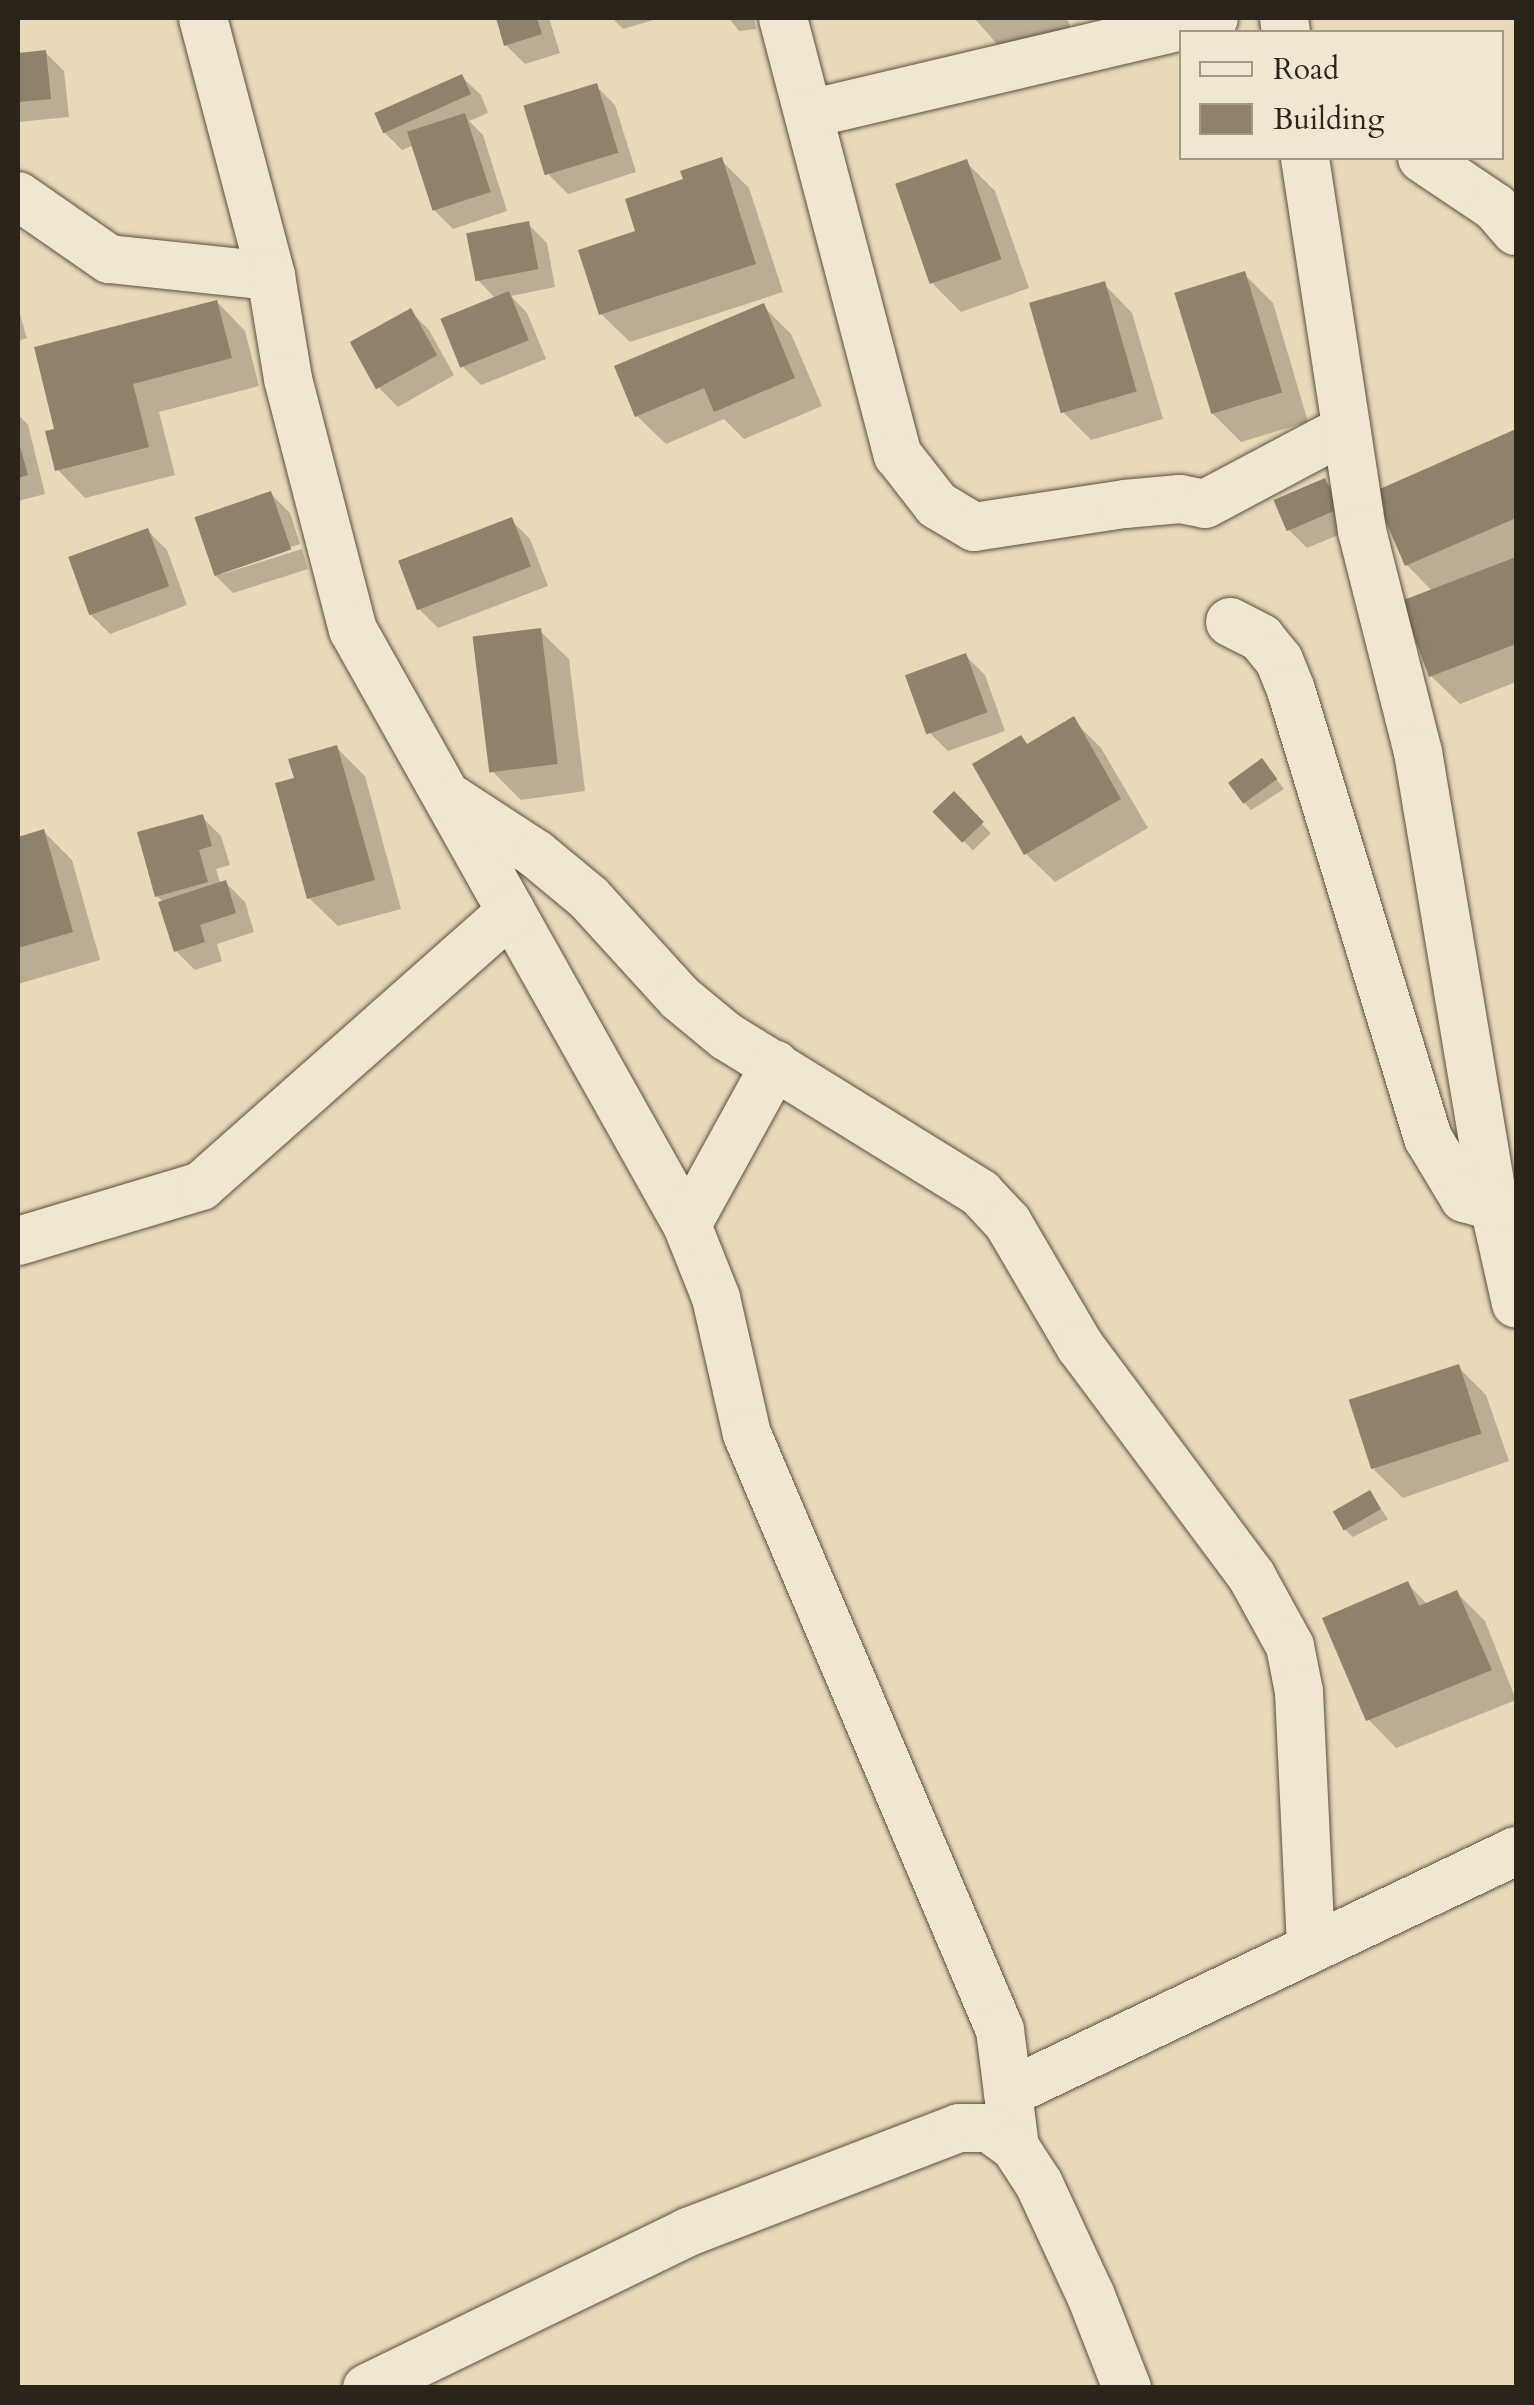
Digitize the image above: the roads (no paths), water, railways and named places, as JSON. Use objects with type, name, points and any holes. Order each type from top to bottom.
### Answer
[{"type":"street","points":[[203,18],[272,276],[288,379],[353,630],[687,1226],[716,1298],[746,1434],[1000,2030],[1015,2147]]},
{"type":"street","points":[[782,18],[898,455],[937,505],[974,527],[1126,504],[1180,499],[1205,504],[1346,430]]},
{"type":"street","points":[[809,114],[1214,18]]},
{"type":"street","points":[[1305,160],[1362,531],[1418,752],[1494,1206],[1516,1304]]},
{"type":"street","points":[[1425,160],[1495,207],[1516,230]]},
{"type":"street","points":[[18,196],[109,259],[272,276]]},
{"type":"street","points":[[1230,622],[1261,638],[1279,660],[1291,690],[1428,1138],[1464,1198],[1494,1206]]},
{"type":"street","points":[[445,794],[550,865],[589,898],[680,998],[726,1036],[980,1194],[1008,1223],[1080,1346],[1275,1611],[1290,1646],[1299,1692],[1311,1947]]},
{"type":"street","points":[[18,1240],[201,1186],[511,912]]},
{"type":"street","points":[[687,1226],[774,1066]]},
{"type":"street","points":[[1008,2094],[1516,1852]]},
{"type":"street","points":[[367,2388],[688,2232],[960,2128],[989,2128],[1015,2147],[1039,2184],[1128,2388]]}]
